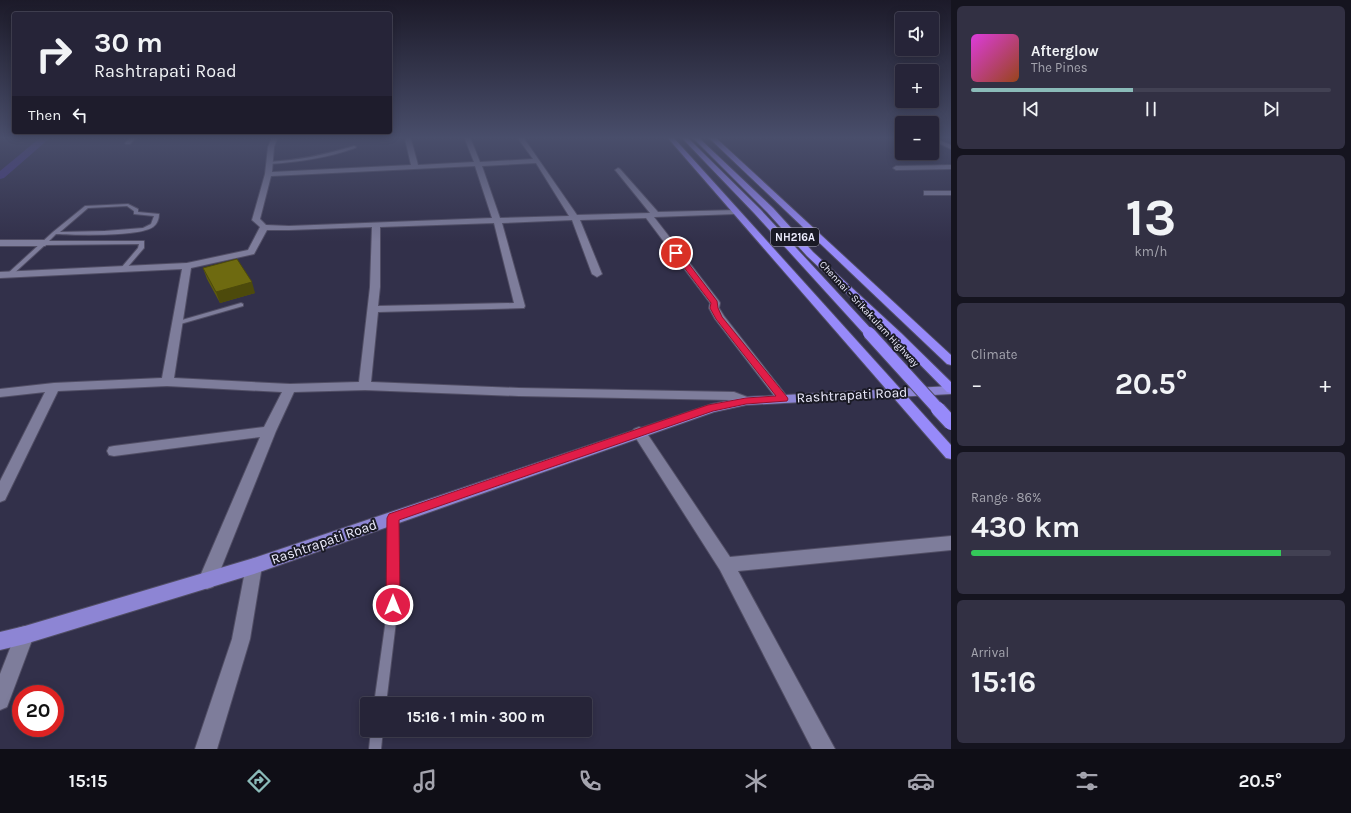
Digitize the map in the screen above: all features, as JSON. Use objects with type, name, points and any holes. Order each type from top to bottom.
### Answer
[{"type":"highway","points":[[700,172],[951,454]]},
{"type":"highway","name":"Chennai - Srikakulam Highway","points":[[718,172],[762,217],[951,423]]},
{"type":"highway","name":"NH216A","points":[[731,172],[770,210],[810,254],[897,335],[951,390]]},
{"type":"highway","points":[[748,172],[951,361]]},
{"type":"main road","name":"Rashtrapati Road","points":[[0,641],[25,635],[254,566],[712,408],[746,401],[951,390]]},
{"type":"street","points":[[311,172],[268,174],[256,220],[264,227],[289,228],[735,212]]},
{"type":"street","points":[[372,309],[520,306],[498,220],[482,172]]},
{"type":"street","points":[[544,172],[575,218],[597,274]]},
{"type":"street","points":[[619,172],[714,303],[714,308],[719,318],[783,399]]},
{"type":"street","points":[[927,194],[951,192]]},
{"type":"street","points":[[365,386],[375,287],[376,224]]},
{"type":"street","points":[[5,275],[187,266],[251,252],[264,227]]},
{"type":"street","points":[[0,242],[45,243]]},
{"type":"street","points":[[167,382],[187,266]]},
{"type":"street","points":[[0,393],[54,387],[167,382],[290,388],[365,386],[519,392],[734,396],[746,401]]},
{"type":"street","points":[[0,496],[54,387]]},
{"type":"street","points":[[208,580],[269,431],[290,388]]},
{"type":"street","points":[[114,451],[269,431]]},
{"type":"street","points":[[639,432],[726,565],[824,749]]},
{"type":"street","points":[[726,565],[951,543]]},
{"type":"street","points":[[206,749],[241,639],[254,566]]},
{"type":"street","points":[[0,700],[25,635]]},
{"type":"lane","points":[[5,275],[45,243],[55,233],[87,207],[128,206],[136,210],[136,213],[157,215],[155,222],[149,228],[128,231],[55,233]]},
{"type":"lane","points":[[45,243],[142,242],[141,248],[124,268]]},
{"type":"lane","points":[[177,323],[241,305]]},
{"type":"lane","points":[[381,697],[393,605],[393,518]]},
{"type":"lane","points":[[375,749],[376,737]]},
{"type":"building","points":[[237,259],[252,282],[216,292],[203,268]]},
{"type":"waterway","points":[[0,176],[5,172]]},
{"type":"route","points":[[393,605],[393,518],[712,408],[746,401],[783,399],[719,318],[714,308],[714,303],[676,253]]}]
